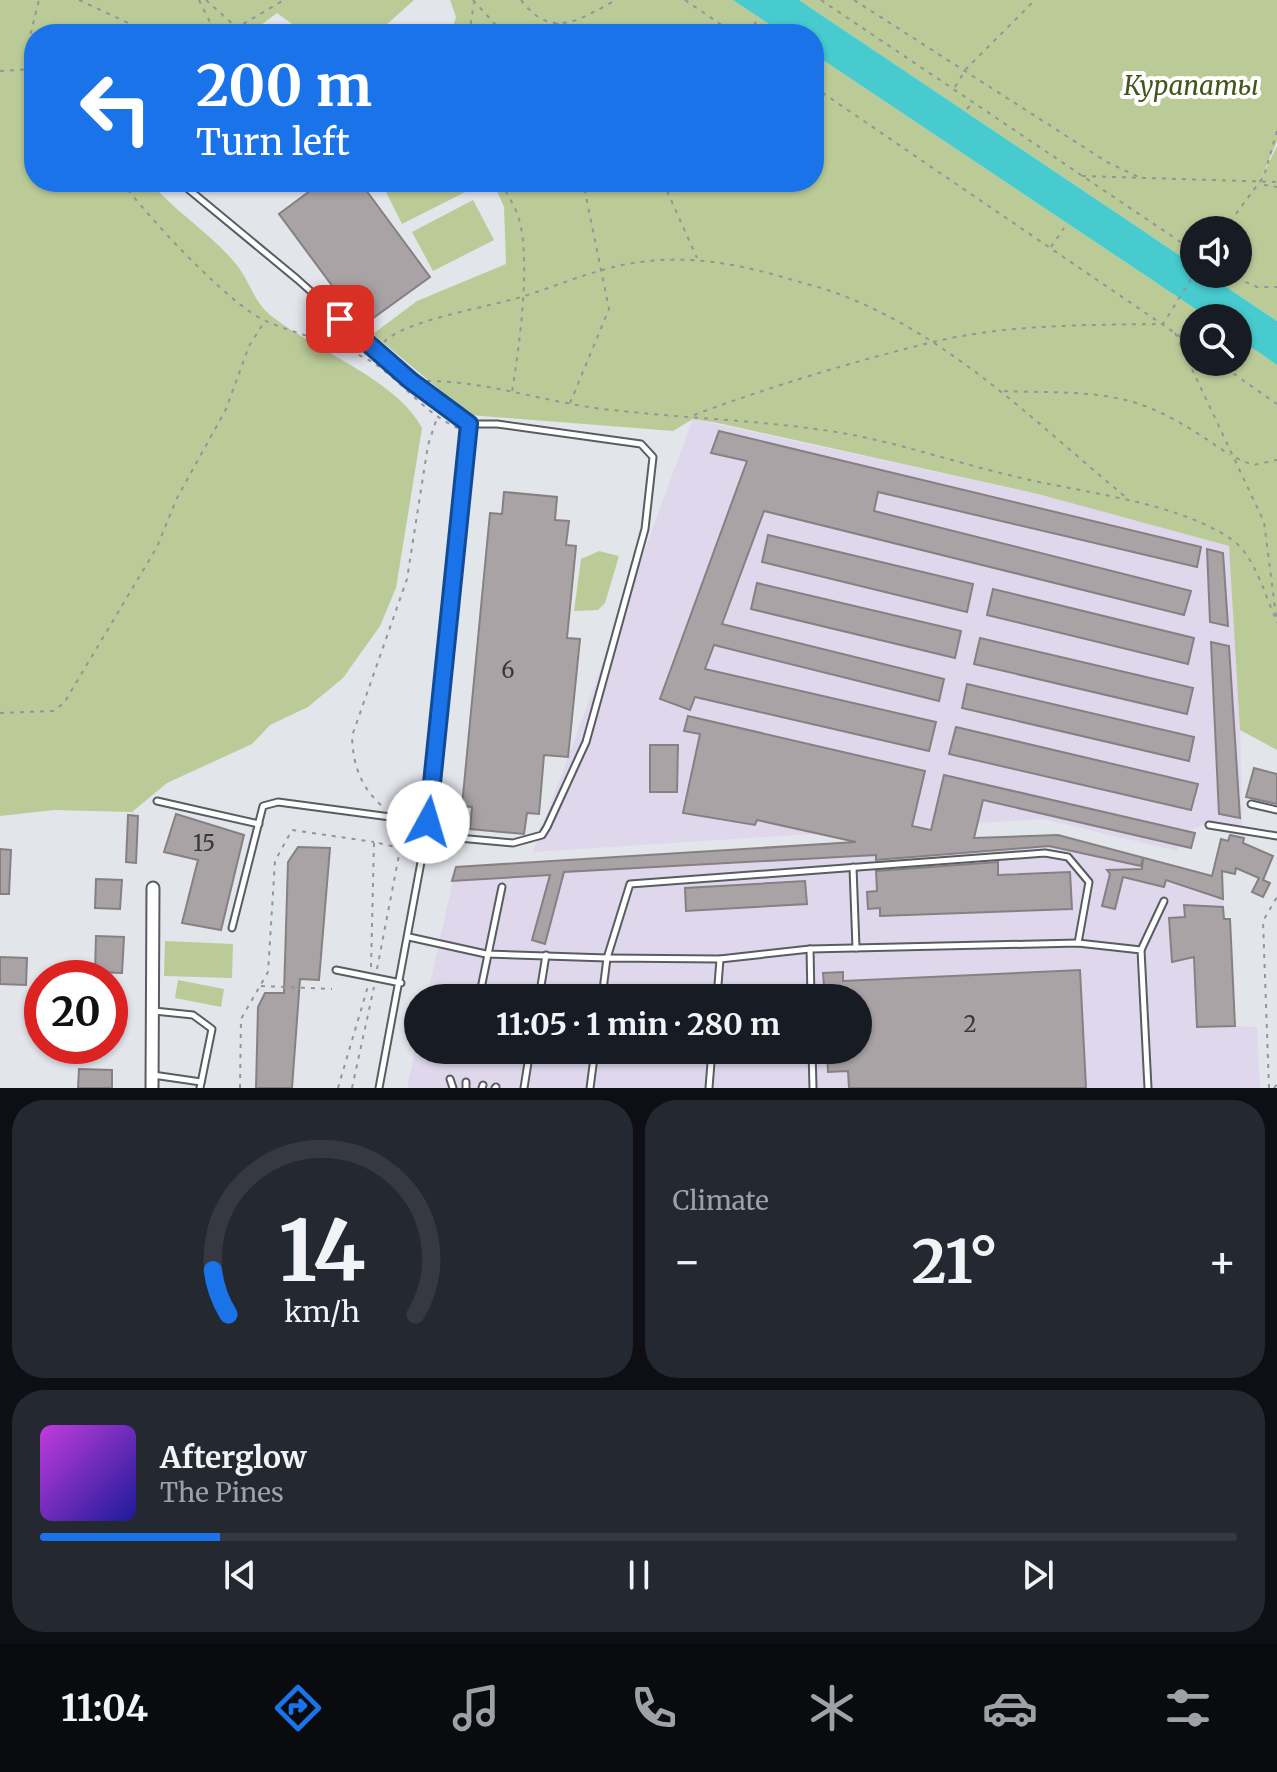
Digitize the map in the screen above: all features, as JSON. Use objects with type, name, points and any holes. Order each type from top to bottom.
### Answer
[{"type":"street","points":[[152,1088],[153,888]]},
{"type":"lane","points":[[192,192],[411,381],[469,424],[497,424],[641,444],[649,449],[654,464],[645,529],[586,742],[547,827],[542,835],[513,843],[426,835]]},
{"type":"lane","points":[[379,1088],[401,983],[428,822],[469,424]]},
{"type":"lane","points":[[157,801],[259,824]]},
{"type":"lane","points":[[232,928],[263,806],[278,802],[428,822]]},
{"type":"lane","points":[[1251,804],[1277,810]]},
{"type":"lane","points":[[1209,825],[1277,833]]},
{"type":"lane","points":[[604,984],[607,958],[630,884],[1045,853],[1068,857],[1089,882],[1078,943]]},
{"type":"lane","points":[[853,867],[856,948]]},
{"type":"lane","points":[[481,984],[502,887]]},
{"type":"lane","points":[[1148,1088],[1141,950],[1164,901]]},
{"type":"lane","points":[[409,937],[486,954],[607,958],[720,959],[810,949],[1078,943],[1141,950]]},
{"type":"lane","points":[[810,949],[811,984]]},
{"type":"lane","points":[[541,984],[546,955]]},
{"type":"lane","points":[[718,984],[720,959]]},
{"type":"lane","points":[[336,970],[401,983]]},
{"type":"lane","points":[[152,1074],[201,1085],[212,1029],[193,1015],[153,1011]]},
{"type":"lane","points":[[524,1088],[528,1064]]},
{"type":"lane","points":[[590,1088],[593,1064]]},
{"type":"lane","points":[[709,1088],[711,1064]]},
{"type":"lane","points":[[812,1064],[813,1088]]},
{"type":"lane","points":[[450,1079],[453,1088]]},
{"type":"path","points":[[33,24],[39,0]]},
{"type":"path","points":[[79,0],[131,24]]},
{"type":"path","points":[[199,0],[211,24]]},
{"type":"path","points":[[206,0],[234,24]]},
{"type":"path","points":[[242,24],[284,0]]},
{"type":"path","points":[[521,0],[538,18],[558,23],[583,18],[616,0]]},
{"type":"path","points":[[685,0],[720,24]]},
{"type":"path","points":[[821,0],[973,102]]},
{"type":"path","points":[[854,0],[1107,162],[1141,178]]},
{"type":"path","points":[[954,89],[966,69],[1035,0]]},
{"type":"path","points":[[471,24],[474,1]]},
{"type":"path","points":[[474,1],[495,24]]},
{"type":"path","points":[[755,24],[757,20]]},
{"type":"path","points":[[0,71],[24,70]]},
{"type":"path","points":[[954,89],[973,102]]},
{"type":"path","points":[[954,89],[1180,242]]},
{"type":"path","points":[[824,94],[1180,336]]},
{"type":"path","points":[[967,109],[973,102]]},
{"type":"path","points":[[1235,216],[1259,184],[1277,131]]},
{"type":"path","points":[[1082,176],[1277,187]]},
{"type":"path","points":[[1259,184],[1277,182]]},
{"type":"path","points":[[131,192],[186,254],[265,321],[365,358],[437,420],[468,433]]},
{"type":"path","points":[[505,192],[520,225],[522,297],[511,393]]},
{"type":"path","points":[[569,404],[609,309],[585,192]]},
{"type":"path","points":[[668,192],[698,259]]},
{"type":"path","points":[[1050,248],[1064,228]]},
{"type":"path","points":[[365,358],[392,334],[404,329],[522,297],[602,268],[649,261],[698,259],[748,267],[844,296],[933,342],[1002,391],[1131,501]]},
{"type":"path","points":[[1252,285],[1277,287]]},
{"type":"path","points":[[1163,324],[1185,288]]},
{"type":"path","points":[[0,713],[53,711],[64,703],[157,547],[176,500],[226,409],[249,346],[265,321]]},
{"type":"path","points":[[693,415],[795,378],[933,342],[1057,325],[1163,324]]},
{"type":"path","points":[[1175,332],[1268,534],[1275,617]]},
{"type":"path","points":[[1237,376],[1277,404]]},
{"type":"path","points":[[411,381],[472,384],[569,404],[825,430],[928,451],[1015,477],[1131,501],[1208,527],[1243,548],[1277,623]]},
{"type":"path","points":[[1002,391],[1132,402],[1179,421],[1233,457],[1253,465],[1277,460]]},
{"type":"path","points":[[398,818],[378,802],[362,783],[353,762],[352,736],[407,579],[428,445],[437,420]]},
{"type":"path","points":[[240,1088],[241,1019],[268,972],[275,861],[292,830],[447,856],[449,837]]},
{"type":"path","points":[[338,1088],[370,977],[374,842]]},
{"type":"path","points":[[1269,1088],[1263,921],[1277,897]]},
{"type":"path","points":[[260,986],[332,989]]},
{"type":"shaded area","points":[[693,419],[1038,494],[1229,546],[1240,710],[1242,834],[1202,825],[1187,832],[1177,851],[1043,819],[533,852]]},
{"type":"shaded area","points":[[1058,835],[1207,875],[1223,886],[1224,919],[1230,919],[1235,1026],[1257,1027],[1260,1088],[407,1088],[412,1064],[872,1064],[872,984],[430,984],[456,867],[825,844]]},
{"type":"green space","points":[[0,0],[414,0],[387,24],[292,24],[277,13],[262,24],[24,24],[24,192],[160,192],[229,256],[269,314],[393,394],[410,410],[422,428],[396,588],[380,626],[343,678],[308,707],[270,725],[252,744],[167,783],[132,812],[54,810],[0,816]]},
{"type":"green space","points":[[450,0],[733,0],[769,24],[454,24],[456,17]]},
{"type":"green space","name":"Курапаты","points":[[799,0],[1277,0],[1277,141],[1261,179],[1277,146],[1277,321],[1228,288],[1252,288],[1252,216],[1180,216],[1180,256]]},
{"type":"green space","points":[[824,61],[1188,304],[1180,304],[1180,376],[1252,376],[1252,348],[1277,365],[1277,750],[1240,730],[1229,546],[1038,494],[718,423],[693,419],[673,431],[470,415],[373,334],[417,301],[506,264],[504,207],[497,192],[824,192]]},
{"type":"green space","points":[[386,192],[465,192],[402,224]]},
{"type":"green space","points":[[473,200],[494,240],[433,271],[412,232]]},
{"type":"green space","points":[[599,551],[619,556],[605,603],[598,610],[574,611],[581,559]]},
{"type":"green space","points":[[165,941],[233,944],[232,978],[164,976]]},
{"type":"green space","points":[[178,980],[224,989],[221,1007],[175,998]]},
{"type":"water","points":[[733,0],[799,0],[1180,256],[1180,288],[1228,288],[1252,304],[1188,304],[824,61],[824,24],[769,24]]},
{"type":"water","points":[[1252,304],[1277,321],[1277,365],[1252,348]]},
{"type":"building","points":[[309,192],[367,192],[430,277],[362,326],[279,214]]},
{"type":"building","points":[[719,431],[1201,547],[1197,567],[878,492],[874,511],[1191,591],[1184,615],[764,511],[722,624],[944,679],[939,701],[714,645],[705,669],[936,722],[929,751],[695,697],[690,710],[660,699],[747,461],[711,453]]},
{"type":"building","points":[[504,492],[557,497],[555,520],[569,521],[566,545],[576,546],[567,638],[580,639],[568,757],[544,755],[539,814],[527,813],[524,834],[470,829],[472,807],[462,806],[490,513],[502,514]]},
{"type":"building","points":[[768,535],[973,584],[967,612],[762,562]]},
{"type":"building","points":[[1207,549],[1223,553],[1228,626],[1210,622]]},
{"type":"building","points":[[757,583],[961,631],[955,658],[751,609]]},
{"type":"building","points":[[993,589],[1194,638],[1188,664],[987,615]]},
{"type":"building","points":[[980,638],[1193,688],[1187,714],[974,664]]},
{"type":"building","points":[[1211,642],[1229,646],[1240,818],[1219,814]]},
{"type":"building","points":[[967,684],[1194,737],[1189,761],[962,708]]},
{"type":"building","points":[[688,716],[925,771],[912,826],[931,830],[944,775],[1195,833],[1191,848],[983,800],[974,838],[1058,835],[1212,876],[1221,839],[1228,841],[1230,835],[1244,838],[1243,843],[1273,856],[1263,880],[1270,883],[1263,897],[1252,892],[1259,878],[1236,868],[1235,874],[1222,871],[1223,899],[1166,880],[1164,887],[1123,877],[1115,909],[1102,906],[1110,874],[1107,870],[1142,869],[1143,858],[1141,866],[1049,846],[876,860],[876,855],[564,872],[545,944],[532,940],[550,875],[452,881],[456,867],[856,842],[757,820],[755,825],[683,813],[700,734],[684,731]]},
{"type":"building","points":[[956,727],[1198,784],[1191,810],[949,754]]},
{"type":"building","points":[[650,745],[678,745],[677,792],[650,792]]},
{"type":"building","points":[[1254,768],[1277,774],[1277,804],[1246,797]]},
{"type":"building","points":[[176,814],[244,835],[221,930],[182,923],[198,860],[164,852]]},
{"type":"building","points":[[128,815],[138,816],[136,863],[126,862]]},
{"type":"building","points":[[298,847],[330,848],[319,980],[300,979],[292,1088],[256,1088],[258,1007],[265,993],[284,993],[288,862]]},
{"type":"building","points":[[0,849],[11,850],[9,894],[0,894]]},
{"type":"building","points":[[998,862],[998,875],[1070,872],[1072,909],[880,916],[880,908],[868,909],[867,892],[877,891],[876,871]]},
{"type":"building","points":[[96,879],[122,880],[120,909],[95,908]]},
{"type":"building","points":[[805,881],[807,904],[686,911],[685,888]]},
{"type":"building","points":[[1184,905],[1223,907],[1224,919],[1230,919],[1235,1026],[1197,1027],[1194,957],[1172,962],[1169,918],[1185,917]]},
{"type":"building","points":[[96,936],[124,937],[123,960],[95,960]]},
{"type":"building","points":[[0,957],[27,958],[24,960],[24,985],[0,984]]},
{"type":"building","points":[[1080,970],[1086,1088],[849,1088],[848,1071],[828,1072],[828,1064],[872,1064],[872,984],[824,984],[823,973],[843,972],[843,981]]},
{"type":"building","points":[[79,1069],[112,1070],[112,1088],[78,1088]]},
{"type":"route","points":[[340,319],[411,381],[469,424],[428,822]]}]
